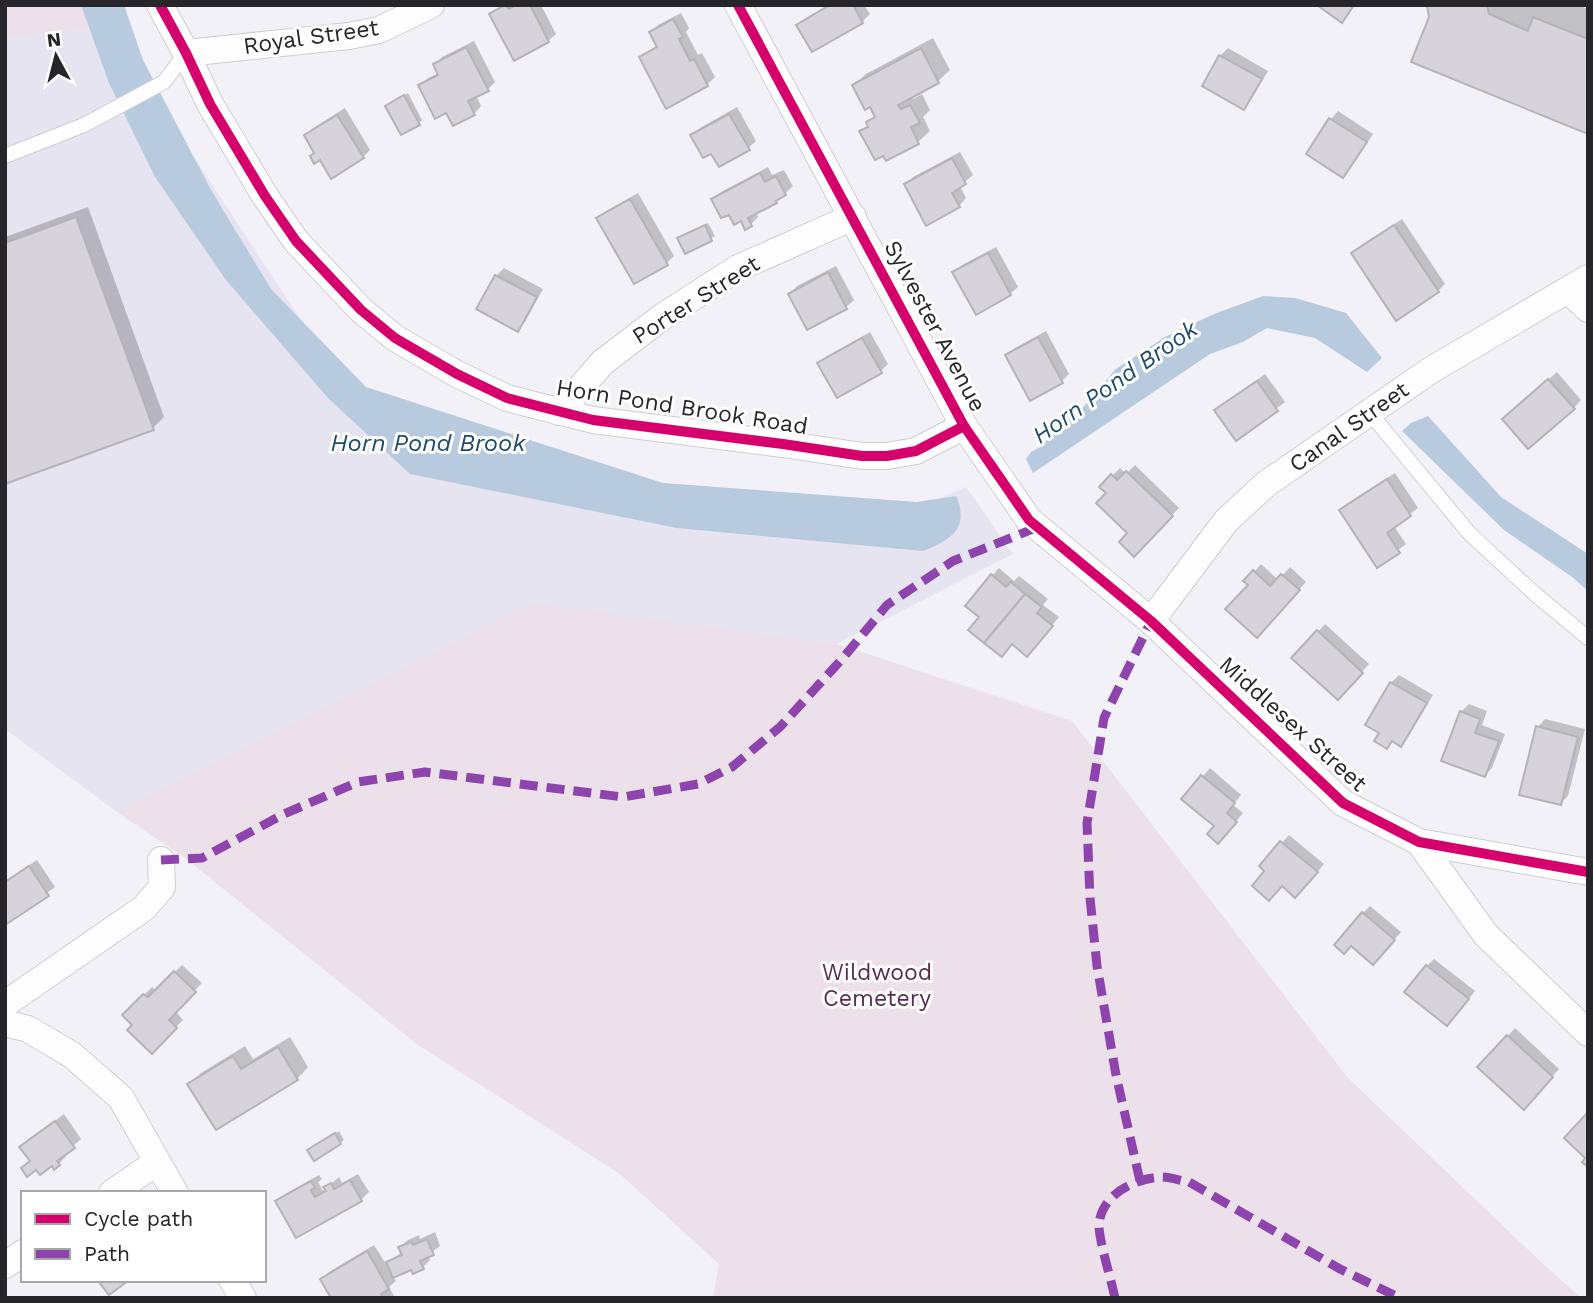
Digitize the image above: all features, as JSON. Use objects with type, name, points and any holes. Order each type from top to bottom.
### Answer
[{"type":"street","name":"Horn Pond Brook Road","points":[[160,5],[210,104],[265,196],[296,241],[361,310],[394,338],[457,374],[507,398],[593,420],[783,444],[862,457],[916,451],[964,426]]},
{"type":"street","name":"Royal Street","points":[[186,53],[349,36],[379,30],[431,5]]},
{"type":"street","name":"Sylvester Avenue","points":[[738,5],[964,426],[1029,520],[1151,621]]},
{"type":"street","name":"Porter Street","points":[[559,412],[603,362],[662,317],[738,268],[853,217]]},
{"type":"street","points":[[1578,284],[1588,309]]},
{"type":"street","name":"Canal Street","points":[[1151,621],[1226,521],[1266,484],[1431,370],[1578,284]]},
{"type":"street","name":"Middlesex Street","points":[[1151,621],[1342,803],[1419,842],[1486,935],[1588,1032]]},
{"type":"street","points":[[1419,842],[1588,872]]},
{"type":"street","points":[[5,1004],[144,908],[162,887],[161,860]]},
{"type":"street","points":[[5,1023],[28,1029],[72,1055],[121,1098],[174,1191]]},
{"type":"street","points":[[115,1191],[157,1163]]},
{"type":"street","points":[[5,1265],[21,1254]]},
{"type":"street","points":[[233,1282],[243,1298]]},
{"type":"lane","points":[[5,156],[84,125],[164,82],[186,53]]},
{"type":"lane","points":[[1369,412],[1469,533],[1588,638]]},
{"type":"shaded area","points":[[110,29],[354,401],[559,482],[891,520],[966,487],[1013,554],[837,644],[530,604],[117,812],[5,729],[5,37]]},
{"type":"green space","points":[[5,5],[106,5],[110,29],[5,37]]},
{"type":"green space","name":"Wildwood Cemetery","points":[[531,603],[837,644],[1072,721],[1348,1078],[1581,1298],[713,1298],[719,1264],[620,1174],[418,1045],[185,858],[117,812]]},
{"type":"water","name":"Horn Pond Brook","points":[[81,5],[124,5],[143,60],[211,190],[271,289],[366,387],[663,483],[917,502],[956,496],[960,507],[959,525],[949,537],[923,551],[677,528],[410,474],[328,398],[226,280],[155,177],[109,83]]},
{"type":"water","name":"Horn Pond Brook","points":[[1263,296],[1295,298],[1346,313],[1382,358],[1367,372],[1315,338],[1267,328],[1243,342],[1210,354],[1033,473],[1026,459],[1031,452],[1042,446],[1059,424],[1079,412],[1116,369],[1165,337],[1214,314]]},
{"type":"water","points":[[1428,416],[1501,497],[1588,554],[1588,591],[1504,530],[1402,431],[1411,423]]},
{"type":"building","points":[[505,5],[509,9],[516,5],[530,5],[549,42],[514,61],[489,14]]},
{"type":"building","points":[[830,5],[853,5],[863,23],[812,52],[796,25]]},
{"type":"building","points":[[1317,5],[1354,5],[1342,23]]},
{"type":"building","points":[[1427,5],[1487,5],[1489,14],[1528,31],[1533,17],[1588,39],[1588,134],[1411,62],[1429,17]]},
{"type":"building","points":[[673,19],[683,37],[679,39],[690,61],[694,59],[708,86],[666,109],[639,57],[657,47],[649,32]]},
{"type":"building","points":[[466,47],[489,91],[468,101],[475,115],[453,126],[446,113],[435,119],[418,85],[438,75],[433,64]]},
{"type":"building","points":[[921,48],[939,83],[898,105],[901,109],[910,105],[920,123],[911,127],[919,144],[886,161],[883,156],[875,160],[859,131],[868,127],[866,122],[875,117],[870,107],[865,110],[852,85]]},
{"type":"building","points":[[1219,55],[1262,79],[1244,110],[1202,86]]},
{"type":"building","points":[[404,95],[420,125],[401,135],[385,106]]},
{"type":"building","points":[[729,114],[750,150],[719,167],[711,154],[703,158],[690,135]]},
{"type":"building","points":[[337,115],[364,158],[331,179],[320,160],[314,164],[310,156],[314,153],[304,135]]},
{"type":"building","points":[[1329,118],[1367,142],[1343,178],[1306,154]]},
{"type":"building","points":[[952,158],[966,184],[952,193],[960,207],[926,226],[904,184]]},
{"type":"building","points":[[760,173],[765,182],[776,176],[786,195],[776,201],[777,203],[748,218],[752,226],[745,230],[741,221],[734,225],[729,215],[721,218],[711,199]]},
{"type":"building","points":[[630,199],[668,265],[634,284],[596,218]]},
{"type":"building","points":[[76,217],[154,430],[5,484],[5,243]]},
{"type":"building","points":[[705,225],[712,241],[685,254],[677,238]]},
{"type":"building","points":[[1394,225],[1439,292],[1396,321],[1351,253]]},
{"type":"building","points":[[988,253],[1011,295],[976,315],[952,272]]},
{"type":"building","points":[[828,272],[847,309],[807,330],[788,294]]},
{"type":"building","points":[[495,275],[537,297],[518,332],[476,309]]},
{"type":"building","points":[[1038,337],[1063,383],[1030,401],[1005,355]]},
{"type":"building","points":[[862,338],[882,373],[837,398],[817,363]]},
{"type":"building","points":[[1548,379],[1575,409],[1528,449],[1502,419]]},
{"type":"building","points":[[1257,381],[1278,411],[1236,441],[1214,410]]},
{"type":"building","points":[[1126,471],[1173,516],[1134,557],[1119,542],[1127,533],[1096,503],[1106,493],[1099,487],[1111,474],[1117,480]]},
{"type":"building","points":[[1387,479],[1411,516],[1387,533],[1400,553],[1377,568],[1339,510]]},
{"type":"building","points":[[1253,570],[1270,586],[1281,574],[1300,590],[1257,638],[1225,609],[1248,585],[1243,581]]},
{"type":"building","points":[[991,574],[1006,587],[1011,582],[1025,594],[984,643],[968,630],[979,617],[965,606]]},
{"type":"building","points":[[1025,594],[1042,607],[1037,613],[1053,626],[1027,657],[1012,644],[1002,657],[984,643]]},
{"type":"building","points":[[1317,630],[1363,673],[1338,700],[1291,658]]},
{"type":"building","points":[[1390,682],[1427,703],[1401,747],[1392,741],[1387,749],[1374,741],[1379,733],[1365,725]]},
{"type":"building","points":[[1460,711],[1480,719],[1475,733],[1499,741],[1485,777],[1441,761]]},
{"type":"building","points":[[1536,726],[1578,737],[1561,805],[1519,795]]},
{"type":"building","points":[[1201,775],[1235,803],[1227,813],[1237,822],[1218,844],[1207,834],[1214,826],[1181,799]]},
{"type":"building","points":[[1280,841],[1318,872],[1295,898],[1282,886],[1269,901],[1252,886],[1264,871],[1259,866]]},
{"type":"building","points":[[29,866],[49,896],[5,925],[5,882]]},
{"type":"building","points":[[1362,912],[1395,940],[1373,965],[1351,946],[1344,954],[1334,945]]},
{"type":"building","points":[[1426,965],[1469,999],[1447,1026],[1404,992]]},
{"type":"building","points":[[174,971],[196,992],[169,1020],[177,1028],[152,1054],[127,1030],[132,1025],[122,1015],[143,994],[148,997]]},
{"type":"building","points":[[1507,1035],[1553,1077],[1524,1110],[1477,1067]]},
{"type":"building","points":[[278,1047],[298,1080],[216,1130],[187,1084],[233,1056],[241,1069]]},
{"type":"building","points":[[1588,1112],[1588,1167],[1582,1162],[1585,1158],[1564,1138]]},
{"type":"building","points":[[55,1121],[75,1148],[57,1161],[60,1165],[54,1170],[52,1166],[40,1175],[36,1170],[27,1177],[21,1168],[30,1161],[19,1147]]},
{"type":"building","points":[[335,1133],[341,1144],[314,1161],[307,1150]]},
{"type":"building","points":[[350,1180],[362,1201],[296,1238],[275,1201],[311,1181],[315,1188],[311,1190],[315,1197],[326,1191],[323,1187],[331,1183],[334,1189]]},
{"type":"building","points":[[427,1239],[434,1255],[420,1261],[424,1269],[413,1274],[411,1270],[393,1278],[386,1262],[402,1255],[398,1247]]},
{"type":"building","points":[[367,1251],[389,1289],[381,1294],[383,1298],[331,1298],[320,1279]]},
{"type":"building","points":[[99,1282],[126,1282],[109,1295]]},
{"type":"marked path","points":[[161,860],[202,858],[284,814],[358,782],[425,772],[623,797],[698,784],[732,767],[780,727],[887,605],[953,561],[1038,527]]},
{"type":"marked path","points":[[1140,1181],[1116,1075],[1097,966],[1090,898],[1087,823],[1104,718],[1151,621]]},
{"type":"marked path","points":[[1115,1298],[1103,1252],[1099,1227],[1101,1216],[1105,1206],[1120,1191],[1140,1181],[1162,1177],[1189,1182],[1340,1269],[1400,1298]]},
{"type":"cycle path","points":[[160,5],[210,104],[265,196],[296,241],[361,310],[395,338],[457,374],[507,398],[593,420],[862,456],[887,456],[916,451],[964,426]]},
{"type":"cycle path","points":[[738,5],[964,426],[1029,520],[1151,621],[1343,803],[1419,842],[1588,872]]}]
